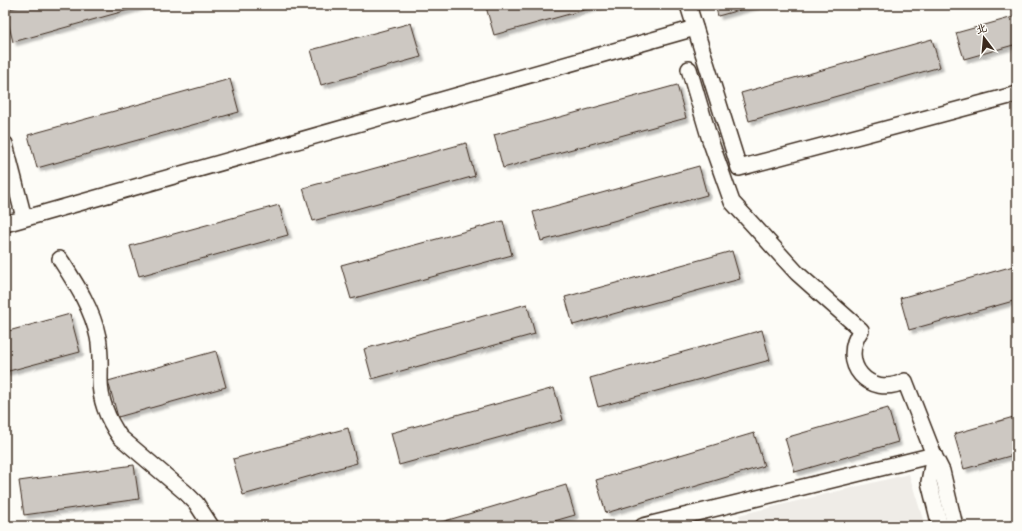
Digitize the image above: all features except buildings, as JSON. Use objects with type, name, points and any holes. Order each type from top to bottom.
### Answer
[{"type":"street","points":[[688,5],[739,168],[1017,94]]},
{"type":"street","points":[[5,224],[695,28]]},
{"type":"street","points":[[689,69],[710,140],[732,202],[797,273],[861,330],[856,337],[852,354],[857,370],[862,377],[869,382],[883,387],[905,381],[934,455],[942,471],[955,526]]},
{"type":"street","points":[[5,144],[24,218]]},
{"type":"street","points":[[60,259],[85,299],[94,320],[100,352],[101,396],[105,410],[114,429],[120,437],[186,493],[200,509],[211,526]]},
{"type":"street","points":[[643,526],[934,455]]},
{"type":"street","points":[[934,455],[929,482],[940,526]]},
{"type":"shaded area","points":[[909,474],[925,526],[743,526],[739,515]]}]
